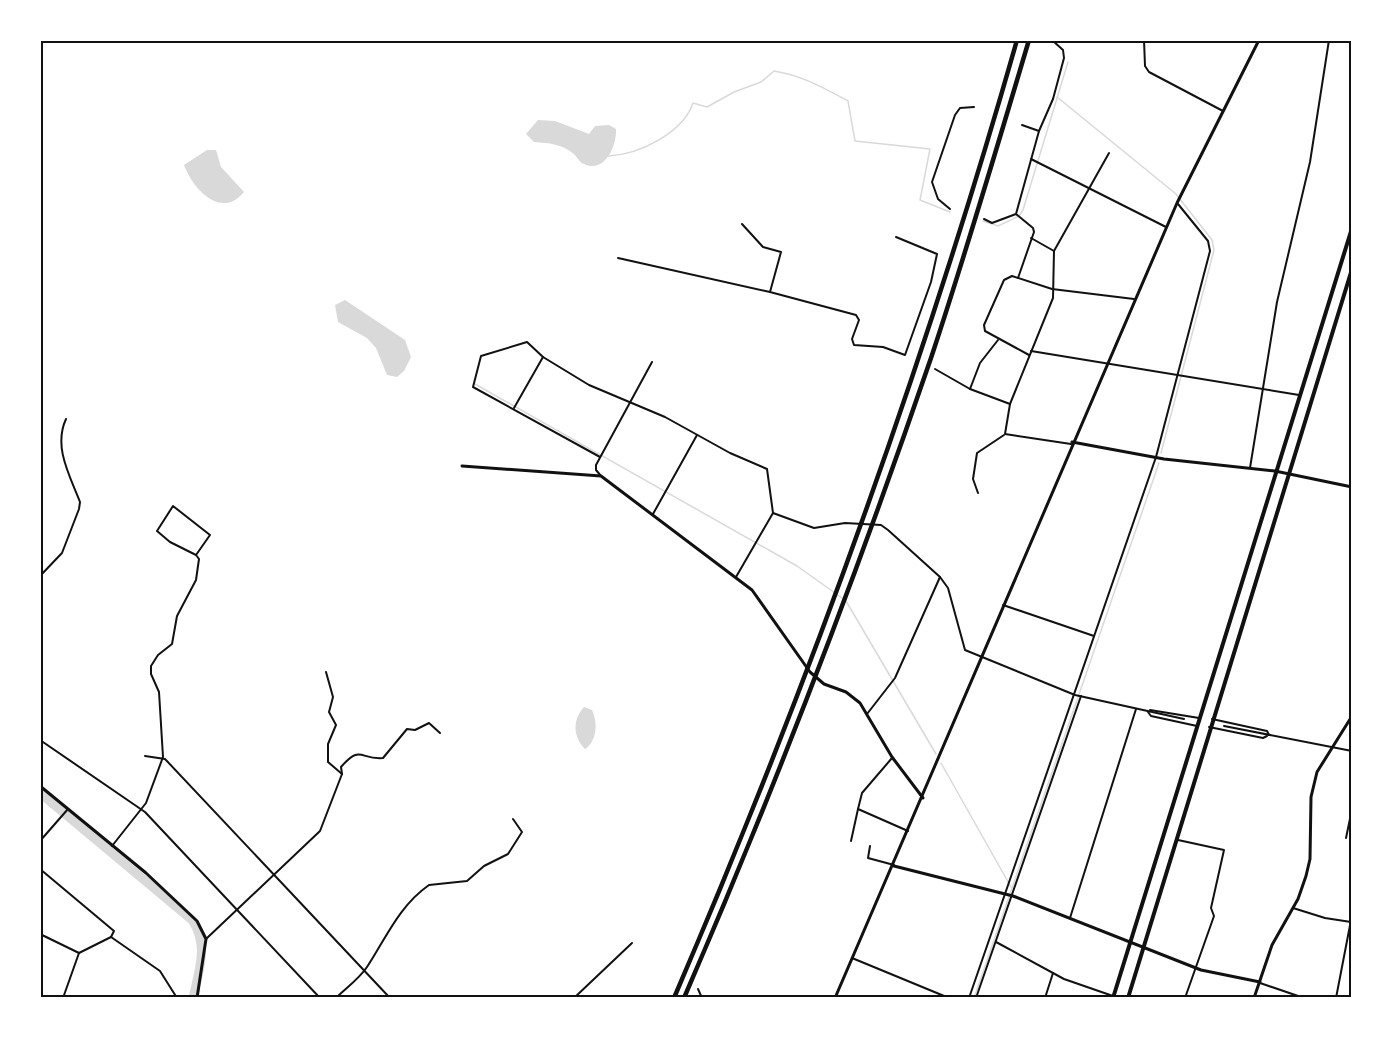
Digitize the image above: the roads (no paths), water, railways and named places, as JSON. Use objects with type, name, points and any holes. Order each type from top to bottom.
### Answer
[{"type":"highway","points":[[674,998],[793,706],[869,504],[946,274],[1017,40]]},
{"type":"highway","points":[[684,998],[802,709],[878,508],[960,268],[1029,40]]},
{"type":"highway","points":[[1114,997],[1352,228]]},
{"type":"highway","points":[[1128,998],[1287,473],[1352,269]]},
{"type":"street","points":[[1016,214],[1039,131],[1053,99],[1064,58],[1063,50],[1052,40]]},
{"type":"street","points":[[1144,40],[1145,66],[1149,72],[1223,111]]},
{"type":"street","points":[[835,998],[894,866],[1106,362],[1178,199],[1259,40]]},
{"type":"street","points":[[1250,468],[1277,302],[1310,162],[1329,40]]},
{"type":"street","points":[[950,209],[938,199],[932,182],[955,115],[960,108],[974,106]]},
{"type":"street","points":[[1022,125],[1039,131]]},
{"type":"street","points":[[1005,434],[1010,404],[1053,298],[1054,251],[1109,153]]},
{"type":"street","points":[[1031,159],[1166,227]]},
{"type":"street","points":[[976,998],[1012,896],[1181,374],[1210,250],[1208,241],[1178,199]]},
{"type":"street","points":[[984,219],[992,223],[1016,214]]},
{"type":"street","points":[[1016,214],[1033,228],[1018,278]]},
{"type":"street","points":[[742,224],[763,247],[781,252],[770,292]]},
{"type":"street","points":[[618,258],[770,292],[856,315],[859,320],[852,339],[854,345],[883,347],[905,355],[931,282],[937,254],[896,237]]},
{"type":"street","points":[[1031,238],[1054,251]]},
{"type":"street","points":[[1029,355],[985,331],[984,325],[1004,280],[1012,276],[1052,289],[1134,299]]},
{"type":"street","points":[[970,389],[980,363],[999,339]]},
{"type":"street","points":[[602,455],[515,406],[473,387],[482,356],[527,342],[543,357],[589,386],[632,401],[730,453],[767,468],[773,513],[736,577]]},
{"type":"street","points":[[1030,351],[1299,395]]},
{"type":"street","points":[[515,406],[543,357]]},
{"type":"street","points":[[652,362],[596,470],[753,590],[810,672],[824,684],[852,696],[867,714],[892,757],[923,798]]},
{"type":"street","points":[[935,369],[970,389],[1010,404]]},
{"type":"street","points":[[40,576],[62,554],[79,509],[80,502],[63,456],[61,434],[66,419]]},
{"type":"street","points":[[978,494],[973,479],[977,453],[1005,434],[1156,457],[1275,471],[1352,487]]},
{"type":"street","points":[[653,514],[697,435]]},
{"type":"street","points":[[462,466],[601,476]]},
{"type":"street","points":[[112,846],[142,809],[162,758],[159,692],[151,674],[151,666],[158,655],[172,644],[177,616],[196,580],[199,559],[196,555],[170,542],[158,531],[173,506],[209,532],[210,535],[196,555]]},
{"type":"street","points":[[773,513],[814,528],[845,523],[881,525],[940,577],[951,595],[965,650],[1078,695],[1184,719]]},
{"type":"street","points":[[867,714],[895,678],[940,577]]},
{"type":"street","points":[[1004,605],[1095,636]]},
{"type":"street","points":[[326,672],[333,697],[329,712],[336,725],[328,744],[328,762],[342,774]]},
{"type":"street","points":[[969,998],[1078,695]]},
{"type":"street","points":[[1070,918],[1136,708]]},
{"type":"street","points":[[1147,711],[1154,709],[1199,718]]},
{"type":"street","points":[[1147,711],[1151,716],[1197,726]]},
{"type":"street","points":[[1254,998],[1272,945],[1303,888],[1310,859],[1310,816],[1317,772],[1352,716]]},
{"type":"street","points":[[1212,719],[1267,731],[1269,735]]},
{"type":"street","points":[[197,998],[206,939],[320,831],[342,774],[341,767],[352,755],[357,753],[378,759],[387,756],[407,729],[415,730],[429,723],[440,733]]},
{"type":"street","points":[[1224,726],[1352,751]]},
{"type":"street","points":[[1209,727],[1263,738],[1269,735]]},
{"type":"street","points":[[40,740],[142,809],[320,998]]},
{"type":"street","points":[[145,756],[162,758],[390,998]]},
{"type":"street","points":[[851,841],[862,793],[892,757]]},
{"type":"street","points":[[40,786],[188,910],[206,939]]},
{"type":"street","points":[[40,841],[68,808]]},
{"type":"street","points":[[858,809],[908,831]]},
{"type":"street","points":[[1346,838],[1352,809]]},
{"type":"street","points":[[336,998],[365,970],[402,910],[425,888],[429,885],[467,881],[484,866],[508,854],[522,832],[513,819]]},
{"type":"street","points":[[1175,840],[1224,850],[1211,908],[1214,916],[1185,998]]},
{"type":"street","points":[[870,846],[868,858],[1012,896],[1196,968],[1260,983],[1304,998]]},
{"type":"street","points":[[40,869],[114,930],[111,937],[79,953],[63,998]]},
{"type":"street","points":[[1293,908],[1325,918],[1351,922]]},
{"type":"street","points":[[1336,998],[1352,915]]},
{"type":"street","points":[[40,933],[79,953]]},
{"type":"street","points":[[111,937],[160,971],[176,997]]},
{"type":"street","points":[[996,942],[1053,973],[1114,997]]},
{"type":"street","points":[[574,998],[632,943]]},
{"type":"street","points":[[852,958],[949,998]]},
{"type":"street","points":[[1045,998],[1053,973]]},
{"type":"street","points":[[698,988],[702,998]]},
{"type":"waterway","points":[[983,221],[998,226],[1019,216],[1023,210],[1068,62]]},
{"type":"waterway","points":[[608,156],[633,152],[645,147],[670,133],[680,124],[693,103],[707,107],[734,92],[761,82],[774,71],[803,79],[848,101],[855,141],[930,149],[920,200],[950,212]]},
{"type":"waterway","points":[[1057,97],[1176,194],[1212,240],[1214,250],[1161,453]]},
{"type":"waterway","points":[[475,384],[797,566],[842,598]]},
{"type":"waterway","points":[[974,998],[1159,463]]},
{"type":"waterway","points":[[846,601],[936,754]]},
{"type":"waterway","points":[[941,763],[1011,887]]},
{"type":"waterway","points":[[40,793],[192,920],[197,929],[201,948],[200,968],[193,998]]}]
